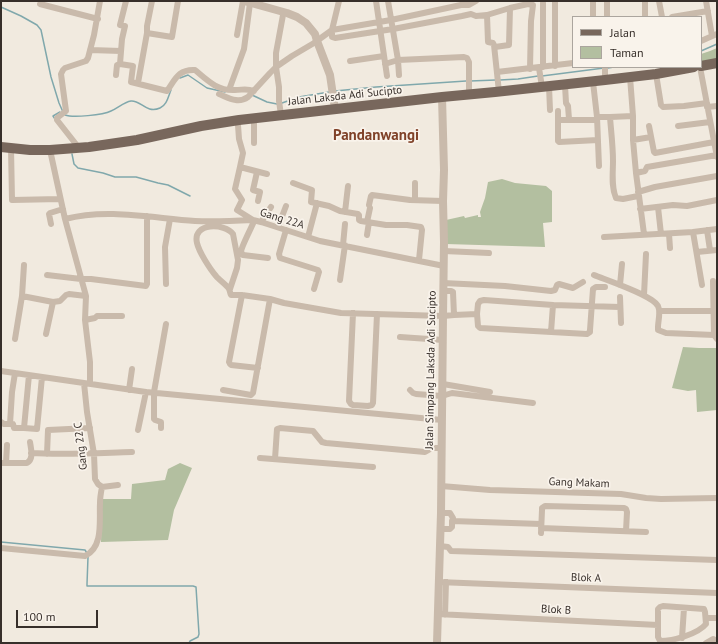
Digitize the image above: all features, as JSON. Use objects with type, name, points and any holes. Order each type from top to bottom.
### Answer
[{"type":"main road","points":[[702,66],[717,63]]},
{"type":"main road","name":"Jalan Laksda Adi Sucipto","points":[[6,148],[50,150],[78,148],[137,140],[201,126],[254,118],[280,108],[335,109],[442,97],[469,90],[499,92],[544,85],[593,82],[605,73],[630,78],[651,72],[676,69]]},
{"type":"street","points":[[78,148],[57,120],[60,115],[66,111],[62,74],[65,68],[86,61],[88,58],[98,19],[100,1]]},
{"type":"street","points":[[116,75],[117,65],[120,64],[122,39],[125,26],[120,25],[126,1]]},
{"type":"street","points":[[138,84],[152,1]]},
{"type":"street","points":[[147,33],[175,38],[178,1]]},
{"type":"street","points":[[339,1],[332,30],[332,37],[335,38],[393,29],[471,14],[476,16],[487,15],[510,8],[531,4],[533,5],[531,21],[530,69]]},
{"type":"street","points":[[376,1],[387,76]]},
{"type":"street","points":[[388,1],[398,60],[399,75]]},
{"type":"street","points":[[218,94],[241,101],[248,97],[276,67],[332,30],[391,20],[461,3],[469,5],[476,1]]},
{"type":"street","points":[[555,1],[555,66]]},
{"type":"street","points":[[593,1],[593,16]]},
{"type":"street","points":[[607,1],[607,16]]},
{"type":"street","points":[[645,1],[645,16]]},
{"type":"street","points":[[659,1],[662,16]]},
{"type":"street","points":[[702,41],[714,35],[706,1]]},
{"type":"street","points":[[238,35],[246,2]]},
{"type":"street","points":[[246,2],[287,13],[302,19],[315,34],[330,75],[335,109]]},
{"type":"street","points":[[229,90],[244,49],[246,2]]},
{"type":"street","points":[[543,3],[541,69],[550,110]]},
{"type":"street","points":[[40,4],[98,19]]},
{"type":"street","points":[[469,5],[473,13],[471,14]]},
{"type":"street","points":[[495,47],[506,46],[509,44],[510,8]]},
{"type":"street","points":[[680,16],[708,11]]},
{"type":"street","points":[[280,108],[276,67],[277,46],[283,15]]},
{"type":"street","points":[[487,15],[488,42],[494,44],[495,47],[499,92]]},
{"type":"street","points":[[90,50],[121,51]]},
{"type":"street","points":[[350,61],[384,56]]},
{"type":"street","points":[[386,64],[398,60],[464,57],[467,58],[470,67],[469,90]]},
{"type":"street","points":[[498,76],[530,69],[541,69],[572,63]]},
{"type":"street","points":[[120,64],[133,66],[131,82],[167,91],[178,75],[192,70],[217,87],[229,90],[249,89],[254,91]]},
{"type":"street","points":[[636,173],[645,171],[647,167],[717,156],[700,68]]},
{"type":"street","points":[[651,72],[662,107],[717,106]]},
{"type":"street","points":[[630,78],[633,140],[638,194],[644,234]]},
{"type":"street","points":[[593,82],[597,118],[599,166]]},
{"type":"street","points":[[565,84],[569,119]]},
{"type":"street","name":"Jalan Simpang Laksda Adi Sucipto","points":[[437,643],[445,615],[439,550],[444,266],[444,157],[442,97]]},
{"type":"street","points":[[558,111],[558,142],[598,140]]},
{"type":"street","points":[[558,120],[610,116],[633,116]]},
{"type":"street","points":[[610,116],[613,159],[612,174],[616,198],[621,199],[652,188],[717,176]]},
{"type":"street","points":[[254,118],[254,143]]},
{"type":"street","points":[[239,120],[239,139],[243,153],[235,189],[242,200],[237,210],[254,220],[243,245],[242,254],[268,258]]},
{"type":"street","points":[[678,126],[710,122]]},
{"type":"street","points":[[649,126],[655,153],[714,142]]},
{"type":"street","points":[[633,140],[651,137]]},
{"type":"street","points":[[6,148],[12,200],[60,199]]},
{"type":"street","name":"Gang 22 C","points":[[50,150],[64,219],[86,296],[85,320],[90,362],[87,384],[90,428],[94,454],[95,479],[102,487]]},
{"type":"street","points":[[240,167],[267,174]]},
{"type":"street","points":[[257,172],[253,190],[260,192],[258,201]]},
{"type":"street","points":[[293,183],[312,190],[311,202],[329,206],[340,211],[358,214],[359,220],[386,225],[407,225],[422,228],[419,260]]},
{"type":"street","points":[[415,183],[415,200]]},
{"type":"street","points":[[346,212],[348,186]]},
{"type":"street","points":[[367,235],[369,206],[372,195],[415,200],[443,201]]},
{"type":"street","points":[[640,209],[674,205],[687,206],[717,200]]},
{"type":"street","points":[[308,237],[317,203]]},
{"type":"street","points":[[278,227],[286,206]]},
{"type":"street","points":[[261,222],[271,207]]},
{"type":"street","points":[[658,207],[661,234]]},
{"type":"street","points":[[51,224],[49,214],[62,209]]},
{"type":"street","name":"Gang 22A","points":[[64,219],[78,215],[132,214],[197,221],[254,220],[320,241],[444,266]]},
{"type":"street","points":[[47,275],[81,280],[91,279],[146,286],[147,216]]},
{"type":"street","points":[[166,284],[165,247],[170,219]]},
{"type":"street","points":[[340,280],[346,224]]},
{"type":"street","points":[[230,289],[216,276],[199,250],[196,243],[196,236],[203,228],[209,226],[220,227],[230,230],[233,234],[238,260],[230,289],[231,295],[270,299],[333,312],[352,314],[443,316],[477,314]]},
{"type":"street","points":[[604,237],[669,234],[717,229]]},
{"type":"street","points":[[286,230],[280,258],[318,270],[319,272],[314,289]]},
{"type":"street","points":[[706,230],[710,250]]},
{"type":"street","points":[[693,232],[702,285]]},
{"type":"street","points":[[669,234],[670,248]]},
{"type":"street","points":[[697,252],[717,250]]},
{"type":"street","points":[[444,251],[489,253]]},
{"type":"street","points":[[644,295],[646,254]]},
{"type":"street","points":[[620,285],[622,264]]},
{"type":"street","points":[[15,339],[22,296],[24,265]]},
{"type":"street","points":[[594,275],[644,295],[656,302],[660,311],[658,329],[661,332],[715,337],[713,281]]},
{"type":"street","points":[[443,287],[505,286],[521,289],[553,291],[559,284],[573,288],[583,282]]},
{"type":"street","points":[[443,287],[453,292],[454,315]]},
{"type":"street","points":[[605,287],[596,287],[593,289],[592,306],[590,330],[588,333],[481,328],[478,326],[478,304],[482,301],[552,305],[592,306],[620,307]]},
{"type":"street","points":[[22,296],[53,302],[60,301],[69,294],[86,296]]},
{"type":"street","points":[[242,295],[229,362],[231,365],[258,368]]},
{"type":"street","points":[[620,297],[621,323]]},
{"type":"street","points":[[223,390],[254,393],[270,299]]},
{"type":"street","points":[[46,334],[53,302]]},
{"type":"street","points":[[551,332],[552,305]]},
{"type":"street","points":[[660,311],[713,311]]},
{"type":"street","points":[[352,314],[349,401],[353,405],[368,406],[372,405],[373,402],[377,314]]},
{"type":"street","points":[[85,320],[95,318],[97,316],[122,316]]},
{"type":"street","points":[[161,428],[161,422],[154,419],[154,392],[166,324]]},
{"type":"street","points":[[400,337],[443,340]]},
{"type":"street","points":[[129,390],[132,369]]},
{"type":"street","points":[[1,371],[146,392],[442,420]]},
{"type":"street","points":[[10,424],[15,373]]},
{"type":"street","points":[[24,428],[29,375]]},
{"type":"street","points":[[1,422],[4,424],[13,424],[14,428],[36,429],[42,377]]},
{"type":"street","points":[[443,384],[490,392]]},
{"type":"street","points":[[410,390],[416,394],[442,396],[452,393],[533,403]]},
{"type":"street","points":[[138,430],[146,392]]},
{"type":"street","points":[[46,454],[48,430],[90,428]]},
{"type":"street","points":[[275,459],[277,429],[280,428],[313,431],[322,442],[326,443],[425,452],[432,448],[441,448]]},
{"type":"street","points":[[6,445],[4,463],[27,463],[31,459],[30,442]]},
{"type":"street","points":[[31,453],[94,454],[132,452]]},
{"type":"street","points":[[260,458],[373,467]]},
{"type":"street","points":[[1,548],[88,554],[98,539],[100,533],[100,501],[102,487],[118,485]]},
{"type":"street","name":"Gang Makam","points":[[441,486],[621,494],[661,499],[717,498]]},
{"type":"street","points":[[541,529],[542,509],[545,506],[624,508],[627,512],[626,531]]},
{"type":"street","points":[[440,513],[450,513],[452,516],[452,527],[450,529],[440,529]]},
{"type":"street","points":[[452,521],[541,529],[646,532]]},
{"type":"street","points":[[439,550],[448,547],[451,551],[717,560]]},
{"type":"street","name":"Blok A","points":[[442,582],[717,593]]},
{"type":"street","points":[[663,606],[704,610],[706,618],[706,624],[703,627],[682,638],[660,641],[658,637],[658,609],[660,607],[663,606]]},
{"type":"street","points":[[682,638],[684,608]]},
{"type":"street","name":"Blok B","points":[[445,615],[658,625]]},
{"type":"street","points":[[706,618],[717,618]]},
{"type":"street","points":[[706,643],[713,639],[715,640],[715,643]]},
{"type":"green space","points":[[717,48],[717,59],[702,62],[702,54]]},
{"type":"green space","points":[[502,179],[515,183],[546,186],[552,191],[552,222],[543,223],[545,247],[446,244],[446,220],[464,216],[465,218],[478,215],[478,217],[481,217],[480,212],[485,198],[488,182]]},
{"type":"green space","points":[[683,347],[717,348],[717,410],[697,412],[696,390],[688,391],[672,388]]},
{"type":"green space","points":[[180,463],[192,468],[174,510],[168,540],[101,542],[102,499],[131,499],[132,484],[165,480],[168,469]]},
{"type":"waterway","points":[[1,7],[37,25],[41,30],[51,77],[63,112]]},
{"type":"waterway","points":[[702,51],[717,44]]},
{"type":"waterway","points":[[542,76],[604,68]]},
{"type":"waterway","points":[[180,78],[188,75],[207,88],[225,92]]},
{"type":"waterway","points":[[500,80],[538,76]]},
{"type":"waterway","points":[[470,81],[496,80]]},
{"type":"waterway","points":[[335,91],[466,81]]},
{"type":"waterway","points":[[65,115],[81,116],[102,114],[131,101],[135,101],[151,109],[160,108],[164,105],[171,90]]},
{"type":"waterway","points":[[282,103],[299,97],[329,92]]},
{"type":"waterway","points":[[252,95],[267,102],[277,104]]},
{"type":"waterway","points":[[55,119],[53,116],[60,112]]},
{"type":"waterway","points":[[72,154],[74,164],[78,168],[115,177],[136,177],[168,185],[190,196]]},
{"type":"waterway","points":[[1,542],[85,550],[87,553]]},
{"type":"waterway","points":[[88,557],[87,586],[196,587],[199,634],[198,637],[189,643]]},
{"type":"district","name":"Pandanwangi","points":[[376,136]]}]
